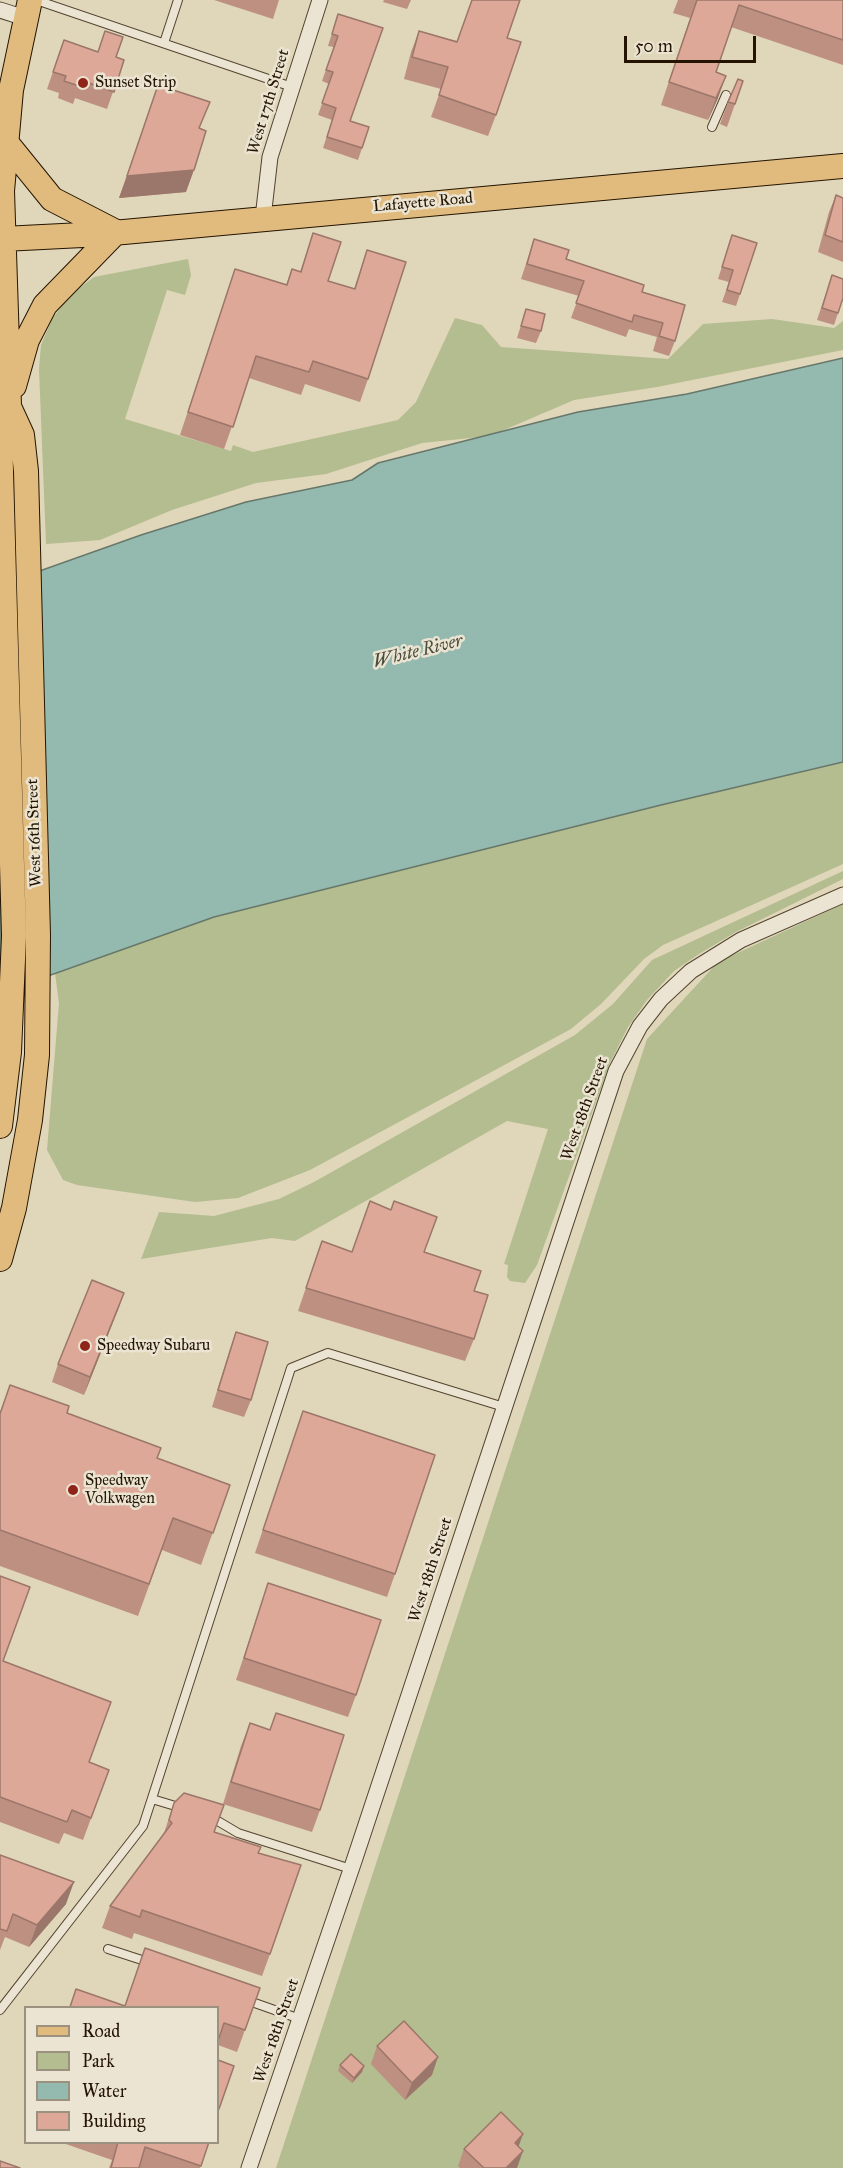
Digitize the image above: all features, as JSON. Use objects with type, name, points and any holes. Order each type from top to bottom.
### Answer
[{"type":"main road","name":"West 16th Street","points":[[0,1126],[9,1052],[14,936],[0,435],[4,397],[5,99],[30,6]]},
{"type":"main road","points":[[4,397],[27,340],[45,305],[116,232],[52,199],[5,141]]},
{"type":"main road","name":"Lafayette Road","points":[[3,239],[116,232],[843,165]]},
{"type":"main road","name":"West 16th Street","points":[[0,1259],[23,1158],[37,1055],[38,936],[26,471],[22,435],[4,397]]},
{"type":"street","name":"West 17th Street","points":[[263,218],[267,168],[320,0]]},
{"type":"street","points":[[0,10],[30,6]]},
{"type":"street","name":"West 18th Street","points":[[249,2168],[351,1869],[616,1071],[640,1026],[667,994],[691,971],[726,948],[843,895]]},
{"type":"lane","points":[[164,43],[178,0]]},
{"type":"lane","points":[[30,6],[164,43],[292,87]]},
{"type":"lane","points":[[712,127],[726,95]]},
{"type":"lane","points":[[0,2010],[143,1826],[291,1368],[328,1353],[504,1407]]},
{"type":"lane","points":[[152,1799],[191,1811]]},
{"type":"lane","points":[[201,1814],[238,1833],[351,1869]]},
{"type":"lane","points":[[108,1949],[161,1966]]},
{"type":"lane","points":[[235,1992],[245,1995],[249,2001],[300,2019]]},
{"type":"green space","points":[[188,259],[191,275],[185,295],[167,290],[125,419],[231,451],[233,445],[253,452],[398,420],[416,402],[455,318],[482,325],[501,347],[668,359],[703,324],[772,319],[834,328],[843,321],[843,350],[657,387],[574,400],[490,436],[422,443],[326,474],[256,483],[172,510],[100,540],[46,544],[39,369],[41,345],[52,319],[70,295],[94,277]]},
{"type":"green space","points":[[843,762],[843,864],[663,945],[644,959],[601,1004],[571,1029],[310,1170],[238,1198],[195,1202],[77,1185],[63,1180],[47,1150],[59,1003],[55,973],[214,917]]},
{"type":"green space","points":[[843,871],[843,879],[736,932],[699,954],[674,971],[647,1000],[628,1027],[610,1063],[537,1265],[525,1283],[510,1281],[507,1277],[508,1265],[504,1264],[548,1129],[507,1121],[295,1241],[272,1238],[141,1259],[159,1212],[214,1216],[279,1199],[314,1182],[575,1035],[613,1004],[652,960]]},
{"type":"green space","points":[[843,904],[843,2168],[276,2168],[647,1039],[718,962]]},
{"type":"water","name":"White River","points":[[843,358],[843,762],[214,917],[0,993],[0,585],[141,535],[246,502],[352,480],[378,463],[578,412],[687,394]]},
{"type":"building","points":[[472,0],[520,0],[507,38],[521,42],[496,115],[439,95],[448,67],[412,57],[419,31],[457,42]]},
{"type":"building","points":[[697,0],[843,0],[843,40],[739,5],[716,72],[726,76],[716,98],[669,82]]},
{"type":"building","points":[[338,14],[383,28],[350,121],[369,127],[362,148],[327,137],[336,108],[322,103],[333,72],[326,70],[338,36],[332,34]]},
{"type":"building","points":[[105,31],[123,37],[116,57],[124,60],[114,92],[81,80],[79,86],[64,81],[66,76],[53,72],[64,40],[98,52]]},
{"type":"building","points":[[738,79],[743,81],[735,104],[728,102]]},
{"type":"building","points":[[158,85],[210,102],[199,128],[206,131],[194,170],[127,176]]},
{"type":"building","points":[[836,195],[843,198],[843,242],[825,235]]},
{"type":"building","points":[[313,233],[341,242],[328,281],[355,289],[367,250],[406,262],[368,379],[313,361],[309,372],[256,356],[233,427],[188,412],[235,269],[287,285],[292,269],[301,272]]},
{"type":"building","points":[[732,235],[757,243],[740,294],[727,290],[733,270],[722,267]]},
{"type":"building","points":[[534,239],[569,250],[566,259],[644,285],[642,292],[685,305],[675,341],[659,336],[663,323],[634,315],[632,322],[576,303],[584,281],[527,264]]},
{"type":"building","points":[[832,275],[843,279],[843,298],[838,313],[822,308]]},
{"type":"building","points":[[526,309],[545,314],[541,331],[521,326]]},
{"type":"building","points":[[370,1201],[391,1210],[394,1201],[437,1217],[424,1252],[481,1271],[474,1291],[488,1295],[474,1339],[306,1288],[322,1241],[352,1252]]},
{"type":"building","name":"Speedway Subaru","points":[[92,1280],[124,1293],[90,1377],[58,1364]]},
{"type":"building","points":[[236,1332],[268,1342],[251,1400],[218,1390]]},
{"type":"building","points":[[10,1385],[69,1406],[67,1413],[161,1448],[157,1458],[230,1485],[213,1533],[173,1518],[149,1584],[0,1530],[0,1414]]},
{"type":"building","points":[[303,1411],[435,1455],[395,1574],[263,1530]]},
{"type":"building","points":[[0,1576],[30,1587],[3,1661],[111,1702],[89,1762],[109,1770],[91,1818],[72,1810],[67,1822],[0,1797]]},
{"type":"building","points":[[268,1583],[381,1620],[356,1695],[244,1658]]},
{"type":"building","points":[[276,1713],[344,1735],[320,1810],[231,1782],[250,1723],[270,1730]]},
{"type":"building","points":[[184,1793],[224,1805],[214,1832],[261,1847],[258,1853],[301,1865],[270,1954],[142,1910],[140,1917],[110,1906],[172,1823],[169,1820],[174,1803]]},
{"type":"building","points":[[0,1855],[74,1882],[37,1925],[13,1914],[7,1931],[0,1929]]},
{"type":"building","points":[[145,1948],[260,1988],[245,2030],[224,2023],[219,2038],[219,2006],[125,2006]]},
{"type":"building","points":[[76,1989],[125,2006],[70,2006]]},
{"type":"building","points":[[404,2021],[438,2057],[412,2083],[377,2046]]},
{"type":"building","points":[[351,2054],[364,2066],[354,2078],[340,2065]]},
{"type":"building","points":[[219,2060],[234,2066],[219,2109]]},
{"type":"building","points":[[501,2112],[523,2134],[515,2143],[523,2151],[506,2168],[484,2168],[464,2149]]},
{"type":"building","points":[[117,2144],[208,2144],[201,2166],[145,2147],[139,2168],[111,2168]]},
{"type":"building","points":[[0,2161],[20,2168],[0,2168]]},
{"type":"place","name":"Sunset Strip","points":[[83,83]]},
{"type":"place","name":"Speedway Subaru","points":[[85,1346]]},
{"type":"place","name":"Speedway Volkwagen","points":[[73,1490]]}]
